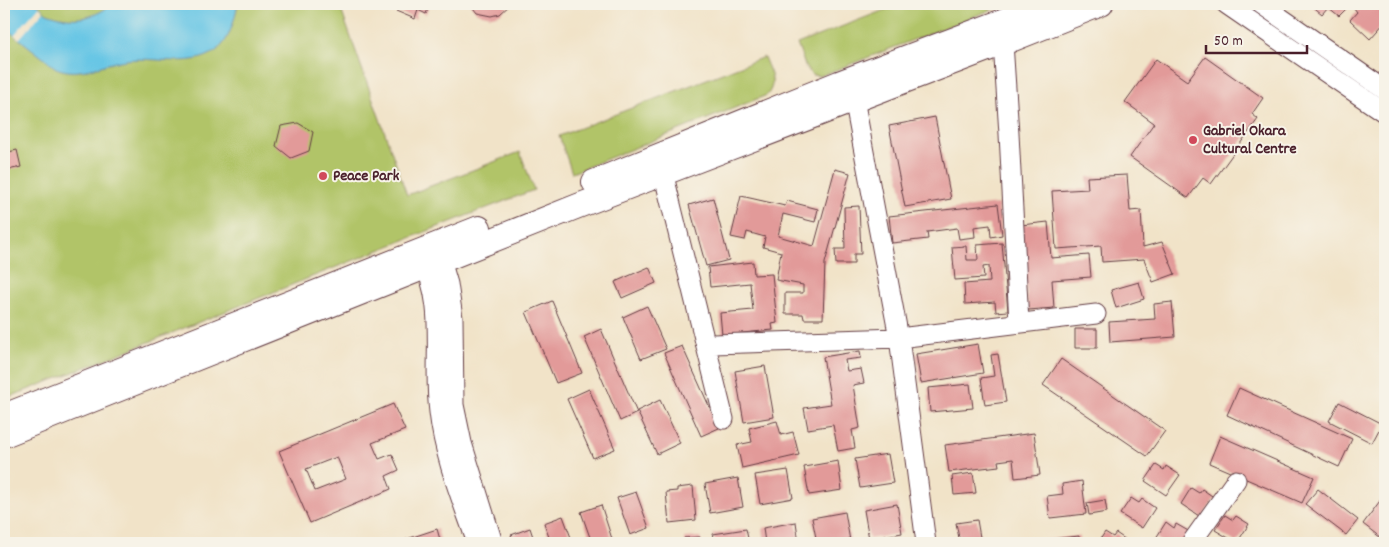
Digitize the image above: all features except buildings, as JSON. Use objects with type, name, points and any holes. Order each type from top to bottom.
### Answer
[{"type":"main road","points":[[4,435],[431,256],[661,164],[839,83],[1048,4]]},
{"type":"main road","points":[[661,164],[854,99],[1101,4]]},
{"type":"main road","points":[[4,416],[431,256]]},
{"type":"street","points":[[1226,4],[1385,113]]},
{"type":"street","points":[[1261,4],[1385,90]]},
{"type":"street","points":[[1003,43],[1019,323]]},
{"type":"street","points":[[854,99],[899,338],[923,543]]},
{"type":"street","points":[[661,164],[724,419]]},
{"type":"street","points":[[431,256],[438,316],[436,376],[442,437],[477,543]]},
{"type":"street","points":[[431,256],[448,284],[453,318],[454,405],[462,443],[493,543]]},
{"type":"street","points":[[705,343],[899,338],[1096,314]]},
{"type":"street","points":[[1191,543],[1236,480]]},
{"type":"green space","name":"Peace Park","points":[[4,4],[339,4],[407,195],[520,152],[534,190],[4,399]]},
{"type":"green space","points":[[900,4],[1006,4],[820,76],[812,75],[806,68],[797,44]]},
{"type":"green space","points":[[764,57],[772,81],[772,86],[767,95],[572,173],[559,136]]},
{"type":"water","points":[[31,3],[56,16],[81,18],[97,13],[112,4],[238,4],[231,30],[225,42],[216,51],[206,56],[184,61],[126,60],[82,71],[65,71],[56,68],[4,27],[4,4]]},
{"type":"pier","points":[[39,7],[44,11],[19,39],[14,35]]},
{"type":"place","name":"Gabriel Okara Cultural Centre","points":[[1193,140]]},
{"type":"place","name":"Peace Park","points":[[323,176]]}]
